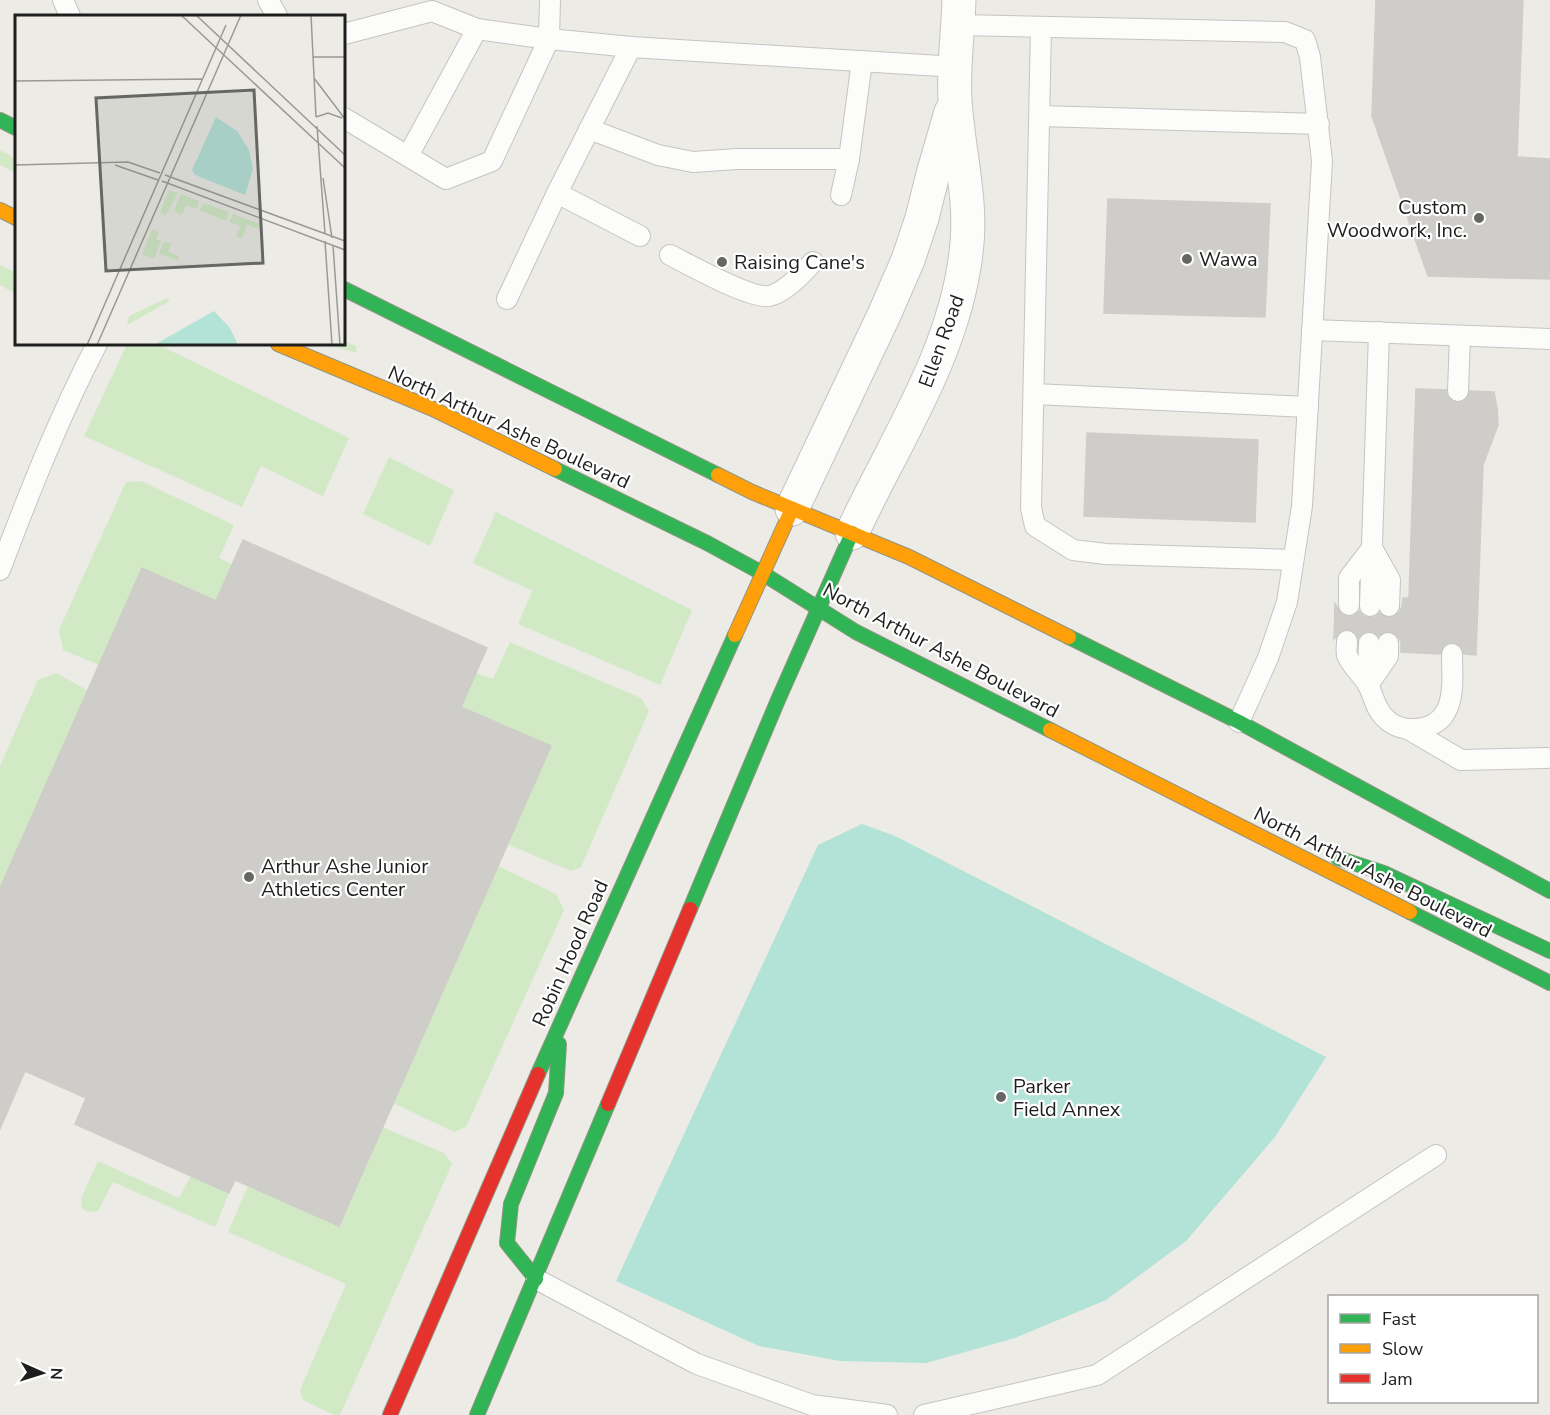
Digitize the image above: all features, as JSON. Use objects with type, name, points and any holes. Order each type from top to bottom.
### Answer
[{"type":"main road","points":[[0,120],[15,128]]},
{"type":"main road","points":[[0,210],[15,218]]},
{"type":"main road","points":[[345,289],[752,492],[909,557],[1239,722],[1550,891]]},
{"type":"main road","name":"North Arthur Ashe Boulevard","points":[[280,345],[480,431],[716,548],[762,573],[860,634],[1550,983]]},
{"type":"main road","name":"Robin Hood Road","points":[[390,1415],[560,1024],[792,509]]},
{"type":"main road","points":[[477,1415],[778,700],[852,533]]},
{"type":"main road","points":[[1248,829],[1384,873],[1550,951]]},
{"type":"main road","points":[[536,1279],[507,1243],[511,1204],[556,1093],[560,1024]]},
{"type":"street","name":"Ellen Road","points":[[852,533],[937,360],[952,324],[961,289],[969,217],[956,83],[959,13]]},
{"type":"street","name":"Ellen Road","points":[[792,509],[908,260],[922,218],[956,83]]},
{"type":"lane","points":[[63,0],[70,15]]},
{"type":"lane","points":[[268,0],[277,15]]},
{"type":"lane","points":[[345,119],[446,178],[492,160],[549,39],[550,0]]},
{"type":"lane","points":[[345,34],[431,6],[477,29],[631,47],[862,61],[956,83]]},
{"type":"lane","points":[[959,13],[1041,27],[1285,32],[1305,40],[1310,57],[1322,161],[1302,506],[1287,602],[1268,658],[1239,722]]},
{"type":"lane","points":[[1041,27],[1031,508],[1035,526],[1073,550],[1106,554],[1293,560]]},
{"type":"lane","points":[[408,156],[477,29]]},
{"type":"lane","points":[[507,299],[557,193],[631,47]]},
{"type":"lane","points":[[841,195],[849,159],[862,61]]},
{"type":"lane","points":[[1040,116],[1319,124]]},
{"type":"lane","points":[[590,129],[658,155],[693,162],[737,159],[849,159]]},
{"type":"lane","points":[[557,193],[640,236]]},
{"type":"lane","points":[[670,255],[751,293],[770,296],[794,282],[813,262]]},
{"type":"lane","points":[[1312,330],[1550,339]]},
{"type":"lane","points":[[1379,332],[1372,548],[1380,606]]},
{"type":"lane","points":[[1458,391],[1460,336]]},
{"type":"lane","points":[[0,570],[33,483],[97,345]]},
{"type":"lane","points":[[1034,394],[1308,407]]},
{"type":"lane","points":[[1348,605],[1349,578],[1372,548]]},
{"type":"lane","points":[[1347,641],[1347,655],[1368,685],[1383,717],[1393,725],[1408,729],[1461,760],[1547,758]]},
{"type":"lane","points":[[1368,685],[1388,656],[1378,643]]},
{"type":"lane","points":[[1408,729],[1430,727],[1445,714],[1452,694],[1452,654]]},
{"type":"lane","points":[[924,1415],[1097,1376],[1436,1155]]},
{"type":"lane","points":[[536,1279],[697,1364],[812,1406],[887,1415]]},
{"type":"green space","points":[[0,150],[15,158],[15,172],[0,165]]},
{"type":"green space","points":[[0,265],[15,272],[15,293],[0,285]]},
{"type":"green space","points":[[345,341],[356,346],[357,353],[328,345],[345,345]]},
{"type":"green space","points":[[127,345],[159,345],[349,438],[323,496],[261,466],[242,507],[84,436]]},
{"type":"green space","points":[[389,457],[454,490],[430,546],[363,514]]},
{"type":"green space","points":[[141,481],[234,525],[219,558],[232,564],[216,601],[142,568],[99,665],[63,650],[59,630],[126,482]]},
{"type":"green space","points":[[496,512],[692,610],[660,685],[518,624],[532,591],[473,563]]},
{"type":"green space","points":[[510,642],[641,698],[649,711],[581,867],[571,871],[507,844],[550,746],[461,707],[476,673],[493,679]]},
{"type":"green space","points":[[56,673],[87,690],[0,888],[0,766],[38,680]]},
{"type":"green space","points":[[498,866],[556,894],[564,910],[466,1127],[454,1132],[393,1103]]},
{"type":"green space","points":[[382,1127],[444,1153],[452,1164],[340,1415],[334,1415],[303,1400],[300,1390],[346,1284],[228,1232],[248,1186],[339,1226]]},
{"type":"green space","points":[[98,1161],[179,1198],[191,1176],[229,1193],[215,1227],[113,1182],[98,1211],[88,1212],[82,1208],[81,1199]]},
{"type":"shaded area","name":"Parker Field Annex","points":[[862,824],[895,836],[1326,1057],[1275,1137],[1186,1241],[1106,1300],[1015,1338],[926,1363],[840,1361],[759,1346],[616,1281],[818,845]]},
{"type":"building","points":[[1376,0],[1523,0],[1517,157],[1550,159],[1550,279],[1428,276],[1372,116]]},
{"type":"building","name":"Wawa","points":[[1108,199],[1270,204],[1265,317],[1104,313]]},
{"type":"building","points":[[1416,389],[1446,390],[1448,397],[1457,403],[1464,401],[1470,391],[1494,392],[1498,425],[1483,465],[1476,655],[1464,654],[1462,647],[1452,642],[1445,644],[1440,654],[1401,652],[1399,638],[1389,631],[1378,636],[1369,631],[1358,638],[1354,631],[1347,629],[1341,631],[1334,639],[1335,604],[1343,615],[1348,617],[1354,616],[1359,611],[1363,616],[1369,618],[1380,613],[1389,618],[1399,613],[1403,598],[1409,598]]},
{"type":"building","points":[[1087,433],[1258,440],[1255,522],[1084,516]]},
{"type":"building","name":"Arthur Ashe Junior Athletics Center","points":[[243,540],[487,648],[461,707],[551,746],[339,1226],[235,1180],[229,1193],[75,1124],[86,1098],[25,1071],[0,1129],[0,888],[142,568],[216,601]]},
{"type":"traffic: fast","points":[[0,120],[15,128]]},
{"type":"traffic: fast","points":[[345,289],[718,475]]},
{"type":"traffic: fast","points":[[555,469],[707,543],[762,573],[856,632],[1050,730]]},
{"type":"traffic: fast","points":[[690,909],[778,700],[852,533]]},
{"type":"traffic: fast","points":[[538,1074],[735,635]]},
{"type":"traffic: fast","points":[[1069,637],[1239,722],[1550,891]]},
{"type":"traffic: fast","points":[[1338,858],[1384,873],[1550,951]]},
{"type":"traffic: fast","points":[[1410,912],[1550,983]]},
{"type":"traffic: fast","points":[[536,1279],[507,1243],[511,1204],[556,1093],[559,1044]]},
{"type":"traffic: fast","points":[[477,1415],[608,1104]]},
{"type":"traffic: slow","points":[[0,210],[15,218]]},
{"type":"traffic: slow","points":[[280,345],[433,409],[555,469]]},
{"type":"traffic: slow","points":[[718,475],[752,492],[909,557],[1069,637]]},
{"type":"traffic: slow","points":[[735,635],[792,509]]},
{"type":"traffic: slow","points":[[1050,730],[1410,912]]},
{"type":"traffic: jam","points":[[608,1104],[690,909]]},
{"type":"traffic: jam","points":[[390,1415],[538,1074]]},
{"type":"place","name":"Custom Woodwork, Inc.","points":[[1479,218]]},
{"type":"place","name":"Wawa","points":[[1187,259]]},
{"type":"place","name":"Raising Cane's","points":[[722,262]]},
{"type":"place","name":"Arthur Ashe Junior Athletics Center","points":[[249,877]]},
{"type":"place","name":"Parker Field Annex","points":[[1001,1097]]}]
